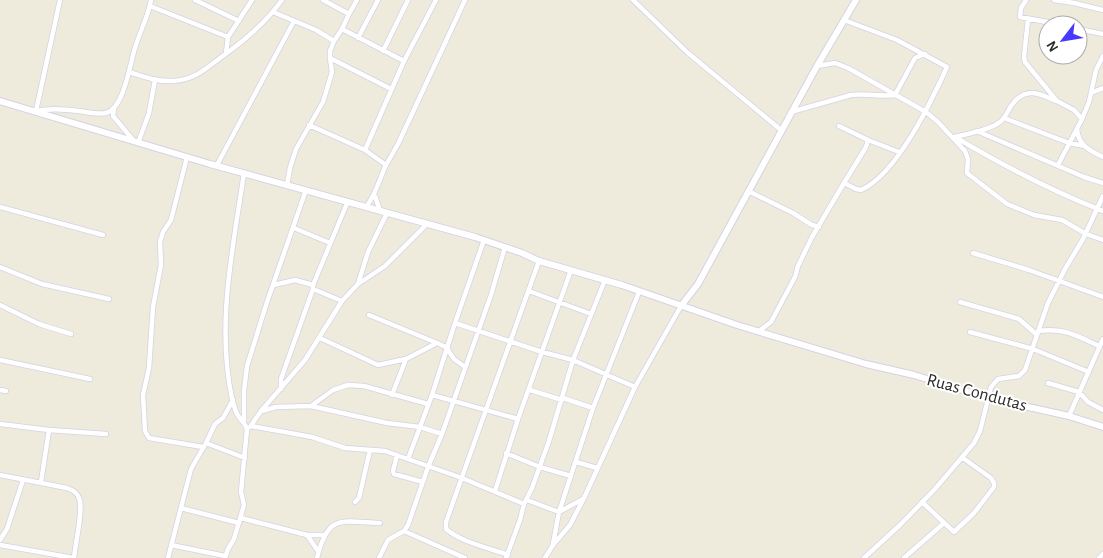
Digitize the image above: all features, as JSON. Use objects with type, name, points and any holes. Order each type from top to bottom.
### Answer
[{"type":"street","points":[[60,0],[36,111],[51,109],[100,114],[114,109]]},
{"type":"street","points":[[195,0],[238,22]]},
{"type":"street","points":[[226,54],[228,37],[252,0]]},
{"type":"street","points":[[129,72],[155,80],[173,81],[188,78],[212,66],[250,36],[282,0]]},
{"type":"street","points":[[323,0],[349,14]]},
{"type":"street","points":[[287,185],[294,154],[319,109],[325,94],[332,72],[330,58],[334,41],[357,0]]},
{"type":"street","points":[[358,38],[378,0]]},
{"type":"street","points":[[383,50],[408,0]]},
{"type":"street","points":[[365,150],[391,88],[436,0]]},
{"type":"street","points":[[366,207],[375,196],[378,183],[386,165],[398,144],[466,0]]},
{"type":"street","points":[[633,0],[688,53],[781,130]]},
{"type":"street","points":[[545,558],[570,525],[635,387],[681,306],[698,284],[791,112],[856,0]]},
{"type":"street","points":[[1026,0],[1021,8],[1020,17],[1038,20]]},
{"type":"street","points":[[1054,0],[1103,10]]},
{"type":"street","points":[[155,80],[149,113],[136,142],[113,116],[114,109],[125,86],[134,48],[148,17],[151,3],[228,37]]},
{"type":"street","points":[[273,12],[316,30],[334,41]]},
{"type":"street","points":[[1028,18],[1024,59],[1057,101]]},
{"type":"street","points":[[844,20],[897,40],[947,67],[926,112],[880,177],[861,190],[844,183]]},
{"type":"street","points":[[217,165],[294,21]]},
{"type":"street","points":[[342,29],[404,61]]},
{"type":"street","points":[[1088,31],[1103,34]]},
{"type":"street","points":[[791,112],[852,95],[861,94],[884,97],[894,95],[915,58],[925,54]]},
{"type":"street","points":[[1058,165],[1068,143],[1082,120],[1096,70],[1103,56]]},
{"type":"street","points":[[330,58],[391,88]]},
{"type":"street","points":[[817,66],[835,63],[848,68],[926,112],[965,151],[967,156],[966,173],[1007,204],[1034,215],[1062,220],[1086,234],[1103,240]]},
{"type":"street","points":[[1091,93],[1103,88]]},
{"type":"street","points":[[953,137],[977,131],[997,123],[1004,118],[1013,103],[1032,92],[1037,92],[1074,110],[1082,120]]},
{"type":"street","name":"Ruas Condutas","points":[[0,101],[188,157],[484,240],[539,262],[605,280],[759,332],[851,360],[914,374],[988,398],[1069,416],[1103,427]]},
{"type":"street","points":[[1004,118],[1068,143],[1085,146]]},
{"type":"street","points":[[309,125],[365,150],[386,165]]},
{"type":"street","points":[[839,126],[899,152]]},
{"type":"street","points":[[1078,126],[1078,138],[1085,146],[1103,157]]},
{"type":"street","points":[[977,131],[1103,183]]},
{"type":"street","points":[[953,137],[986,156],[1103,211]]},
{"type":"street","points":[[759,332],[771,322],[795,278],[798,266],[818,227],[866,147],[868,140]]},
{"type":"street","points":[[188,157],[170,220],[160,242],[161,262],[154,307],[149,368],[143,395],[143,420],[145,431],[149,438],[203,448]]},
{"type":"street","points":[[244,173],[229,271],[224,334],[233,400],[237,415],[244,423]]},
{"type":"street","points":[[171,545],[225,557],[234,539],[244,505],[241,492],[246,432],[244,423],[245,375],[306,190]]},
{"type":"street","points":[[748,191],[793,212],[818,227]]},
{"type":"street","points":[[358,284],[383,212],[375,196]]},
{"type":"street","points":[[864,558],[922,502],[963,458],[980,431],[991,387],[998,379],[1021,375],[1033,349],[1048,303],[1086,234],[1103,196]]},
{"type":"street","points":[[281,389],[281,379],[313,287],[348,201]]},
{"type":"street","points":[[0,207],[102,234]]},
{"type":"street","points":[[246,432],[302,364],[342,301],[358,284],[385,266],[426,225]]},
{"type":"street","points":[[294,228],[330,243]]},
{"type":"street","points":[[408,459],[448,349],[455,323],[484,240]]},
{"type":"street","points":[[378,558],[388,540],[404,531],[408,525],[454,401],[505,247]]},
{"type":"street","points":[[973,252],[1103,297]]},
{"type":"street","points":[[539,262],[446,522],[446,528],[475,544],[507,556],[540,467],[573,360],[605,280]]},
{"type":"street","points":[[0,267],[42,284],[109,299]]},
{"type":"street","points":[[495,491],[506,453],[530,390],[571,270]]},
{"type":"street","points":[[274,285],[295,280],[342,301]]},
{"type":"street","points":[[529,291],[591,314]]},
{"type":"street","points":[[553,545],[559,512],[593,408],[608,375],[639,292]]},
{"type":"street","points":[[960,302],[1015,318],[1037,333],[1053,330],[1067,332],[1099,346]]},
{"type":"street","points":[[0,305],[49,328],[70,334]]},
{"type":"street","points":[[369,315],[448,349],[454,359],[465,368]]},
{"type":"street","points":[[455,323],[510,342],[573,360],[635,387]]},
{"type":"street","points":[[970,332],[1033,349],[1089,372]]},
{"type":"street","points":[[320,338],[378,365],[406,360],[437,343]]},
{"type":"street","points":[[1069,416],[1103,339]]},
{"type":"street","points":[[0,360],[90,379]]},
{"type":"street","points":[[392,395],[406,360]]},
{"type":"street","points":[[1048,383],[1079,392],[1088,402],[1103,410]]},
{"type":"street","points":[[311,406],[333,390],[348,385],[364,386],[428,404]]},
{"type":"street","points":[[0,390],[6,391]]},
{"type":"street","points":[[530,390],[593,408]]},
{"type":"street","points":[[432,395],[518,419]]},
{"type":"street","points":[[168,558],[191,470],[215,424],[225,415],[233,400]]},
{"type":"street","points":[[262,411],[276,407],[311,406],[420,427],[442,434]]},
{"type":"street","points":[[0,424],[106,434]]},
{"type":"street","points":[[251,426],[312,438],[345,448],[385,451],[559,512],[584,498]]},
{"type":"street","points":[[41,482],[49,430]]},
{"type":"street","points":[[206,442],[245,458]]},
{"type":"street","points":[[355,502],[359,498],[370,450]]},
{"type":"street","points":[[506,453],[540,467],[571,476]]},
{"type":"street","points":[[398,455],[393,471],[394,474],[423,482]]},
{"type":"street","points":[[922,502],[952,531],[956,531],[974,513],[994,487],[994,482],[963,458]]},
{"type":"street","points":[[576,462],[598,468]]},
{"type":"street","points":[[0,475],[73,490],[79,497],[81,508],[73,558],[0,545]]},
{"type":"street","points":[[0,540],[7,529],[24,480]]},
{"type":"street","points":[[181,508],[307,536],[324,535]]},
{"type":"street","points":[[317,558],[324,535],[330,527],[339,522],[380,523]]},
{"type":"street","points":[[558,522],[570,525]]},
{"type":"street","points":[[904,558],[944,523]]},
{"type":"street","points":[[404,531],[465,558]]},
{"type":"street","points":[[307,536],[318,551]]},
{"type":"street","points":[[1099,558],[1103,554]]}]
